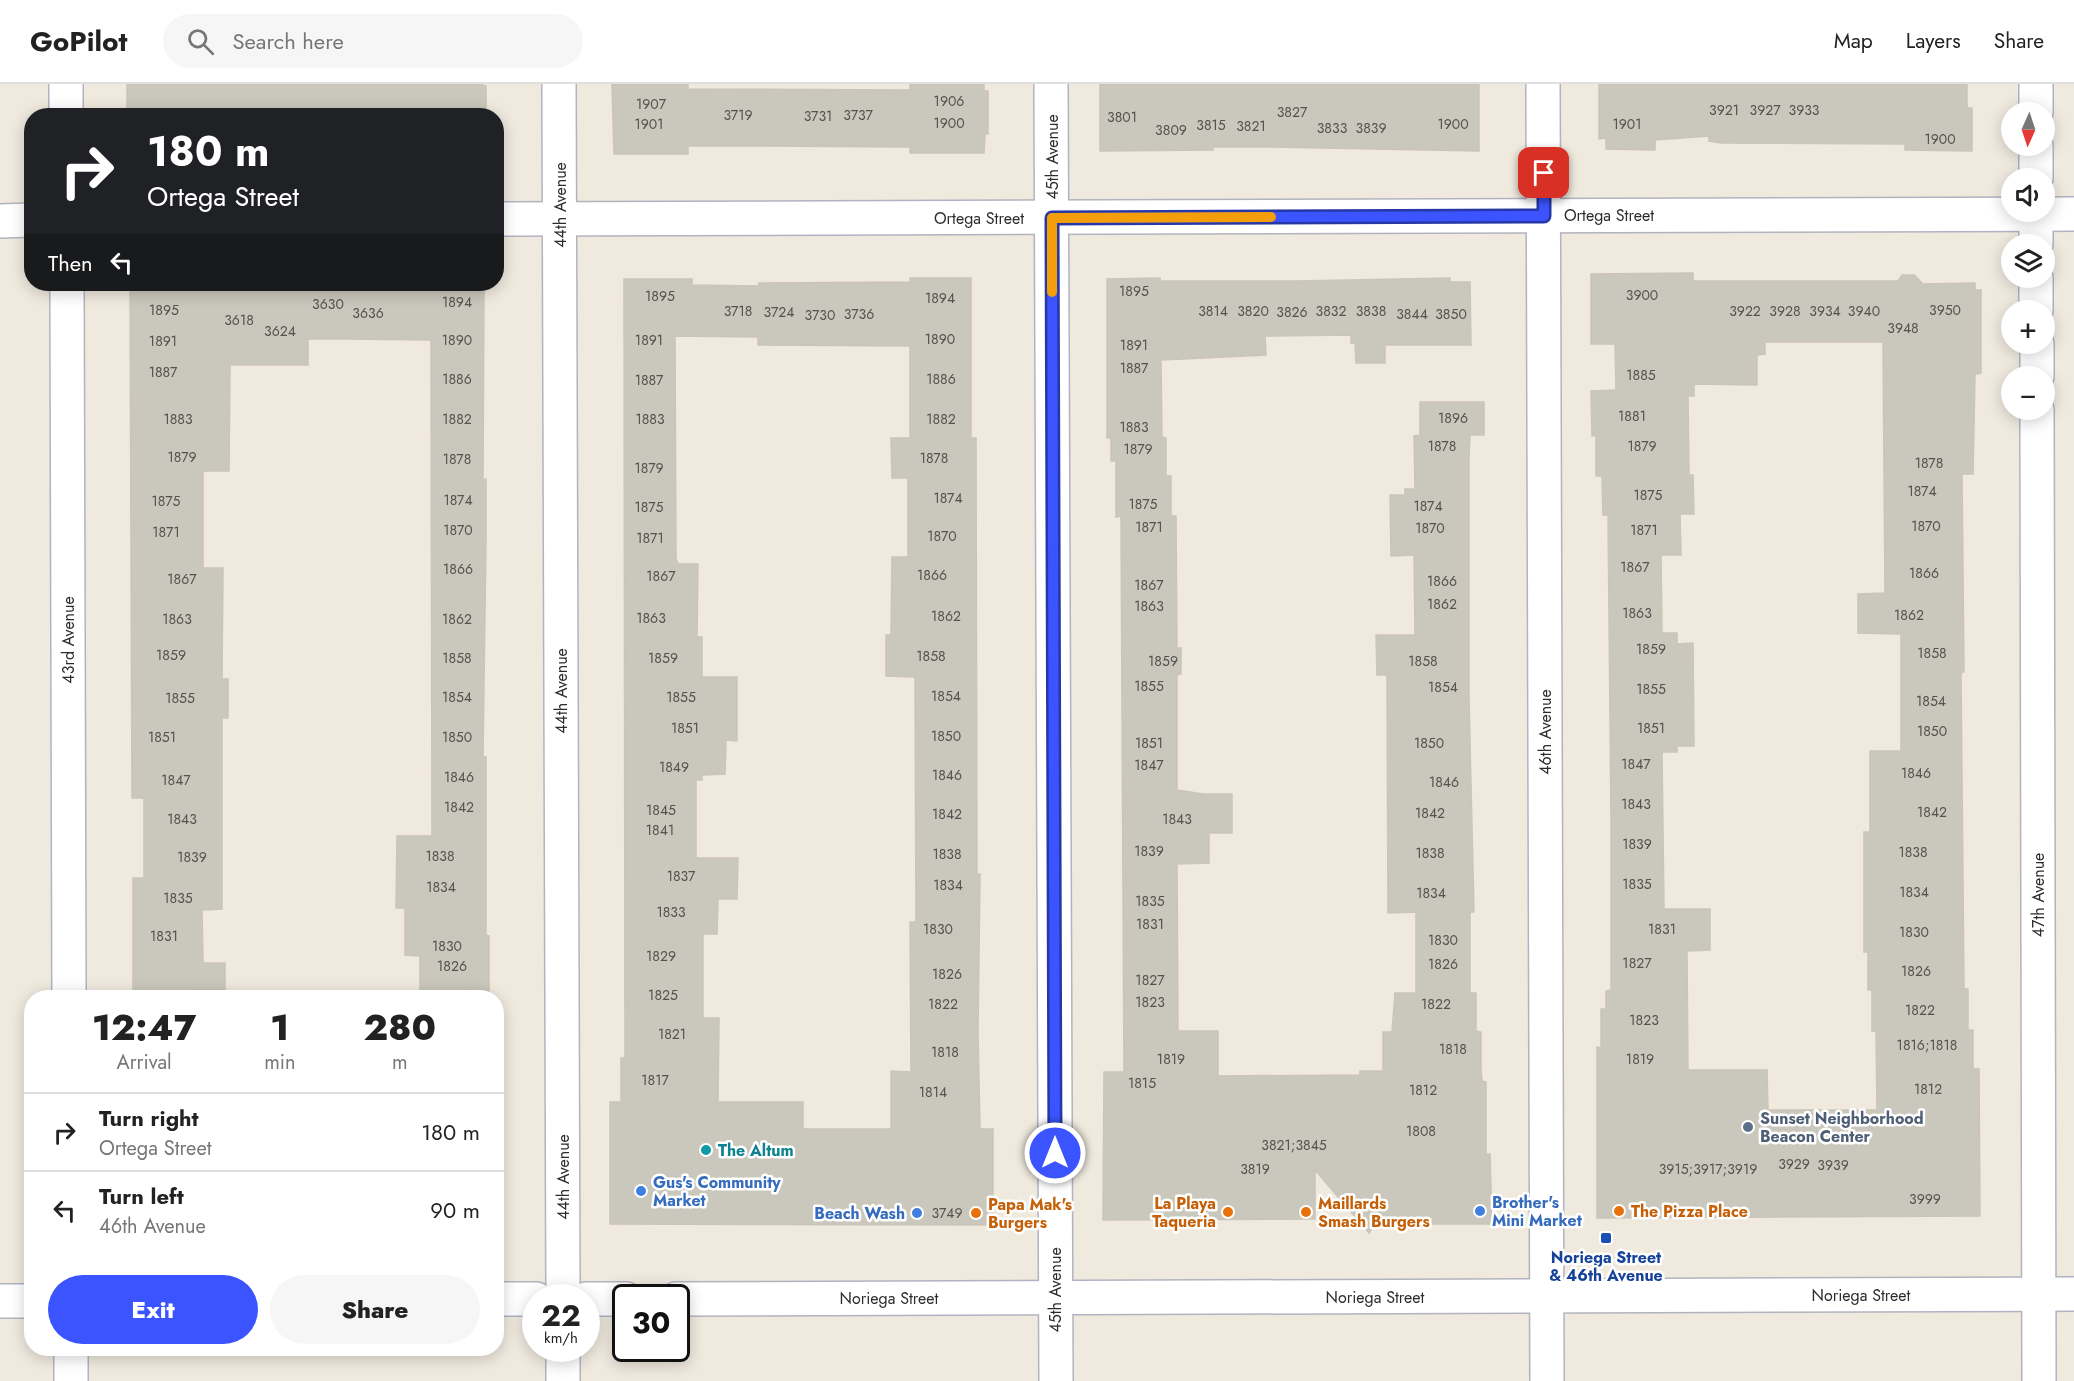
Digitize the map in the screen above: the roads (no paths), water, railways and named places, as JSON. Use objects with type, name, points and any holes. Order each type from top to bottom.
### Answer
[{"type":"street","points":[[66,84],[66,108]]},
{"type":"street","name":"44th Avenue","points":[[559,84],[563,1284]]},
{"type":"street","name":"45th Avenue","points":[[1052,84],[1056,1381]]},
{"type":"street","name":"46th Avenue","points":[[1543,84],[1547,1381]]},
{"type":"street","points":[[2036,84],[2036,102]]},
{"type":"street","name":"Ortega Street","points":[[504,219],[1544,216],[2036,223],[2074,214]]},
{"type":"street","points":[[0,221],[24,220]]},
{"type":"street","name":"43rd Avenue","points":[[67,291],[69,990]]},
{"type":"street","name":"47th Avenue","points":[[2037,420],[2039,1381]]},
{"type":"street","name":"Noriega Street","points":[[690,1299],[2074,1294]]},
{"type":"street","points":[[504,1299],[522,1299]]},
{"type":"street","points":[[0,1301],[24,1301]]},
{"type":"street","points":[[70,1356],[71,1381]]},
{"type":"street","points":[[563,1362],[563,1381]]},
{"type":"place","name":"Sunset Neighborhood Beacon Center","points":[[1748,1127]]},
{"type":"place","name":"The Altum","points":[[706,1150]]},
{"type":"place","name":"Gus's Community Market","points":[[641,1191]]},
{"type":"place","name":"Brother's Mini Market","points":[[1480,1211]]},
{"type":"place","name":"The Pizza Place","points":[[1619,1211]]},
{"type":"place","name":"La Playa Taqueria","points":[[1228,1212]]},
{"type":"place","name":"Maillards Smash Burgers","points":[[1306,1212]]},
{"type":"place","name":"Beach Wash","points":[[917,1213]]},
{"type":"place","name":"Papa Mak's Burgers","points":[[976,1213]]},
{"type":"place","name":"Noriega Street & 46th Avenue","points":[[1606,1238]]}]
